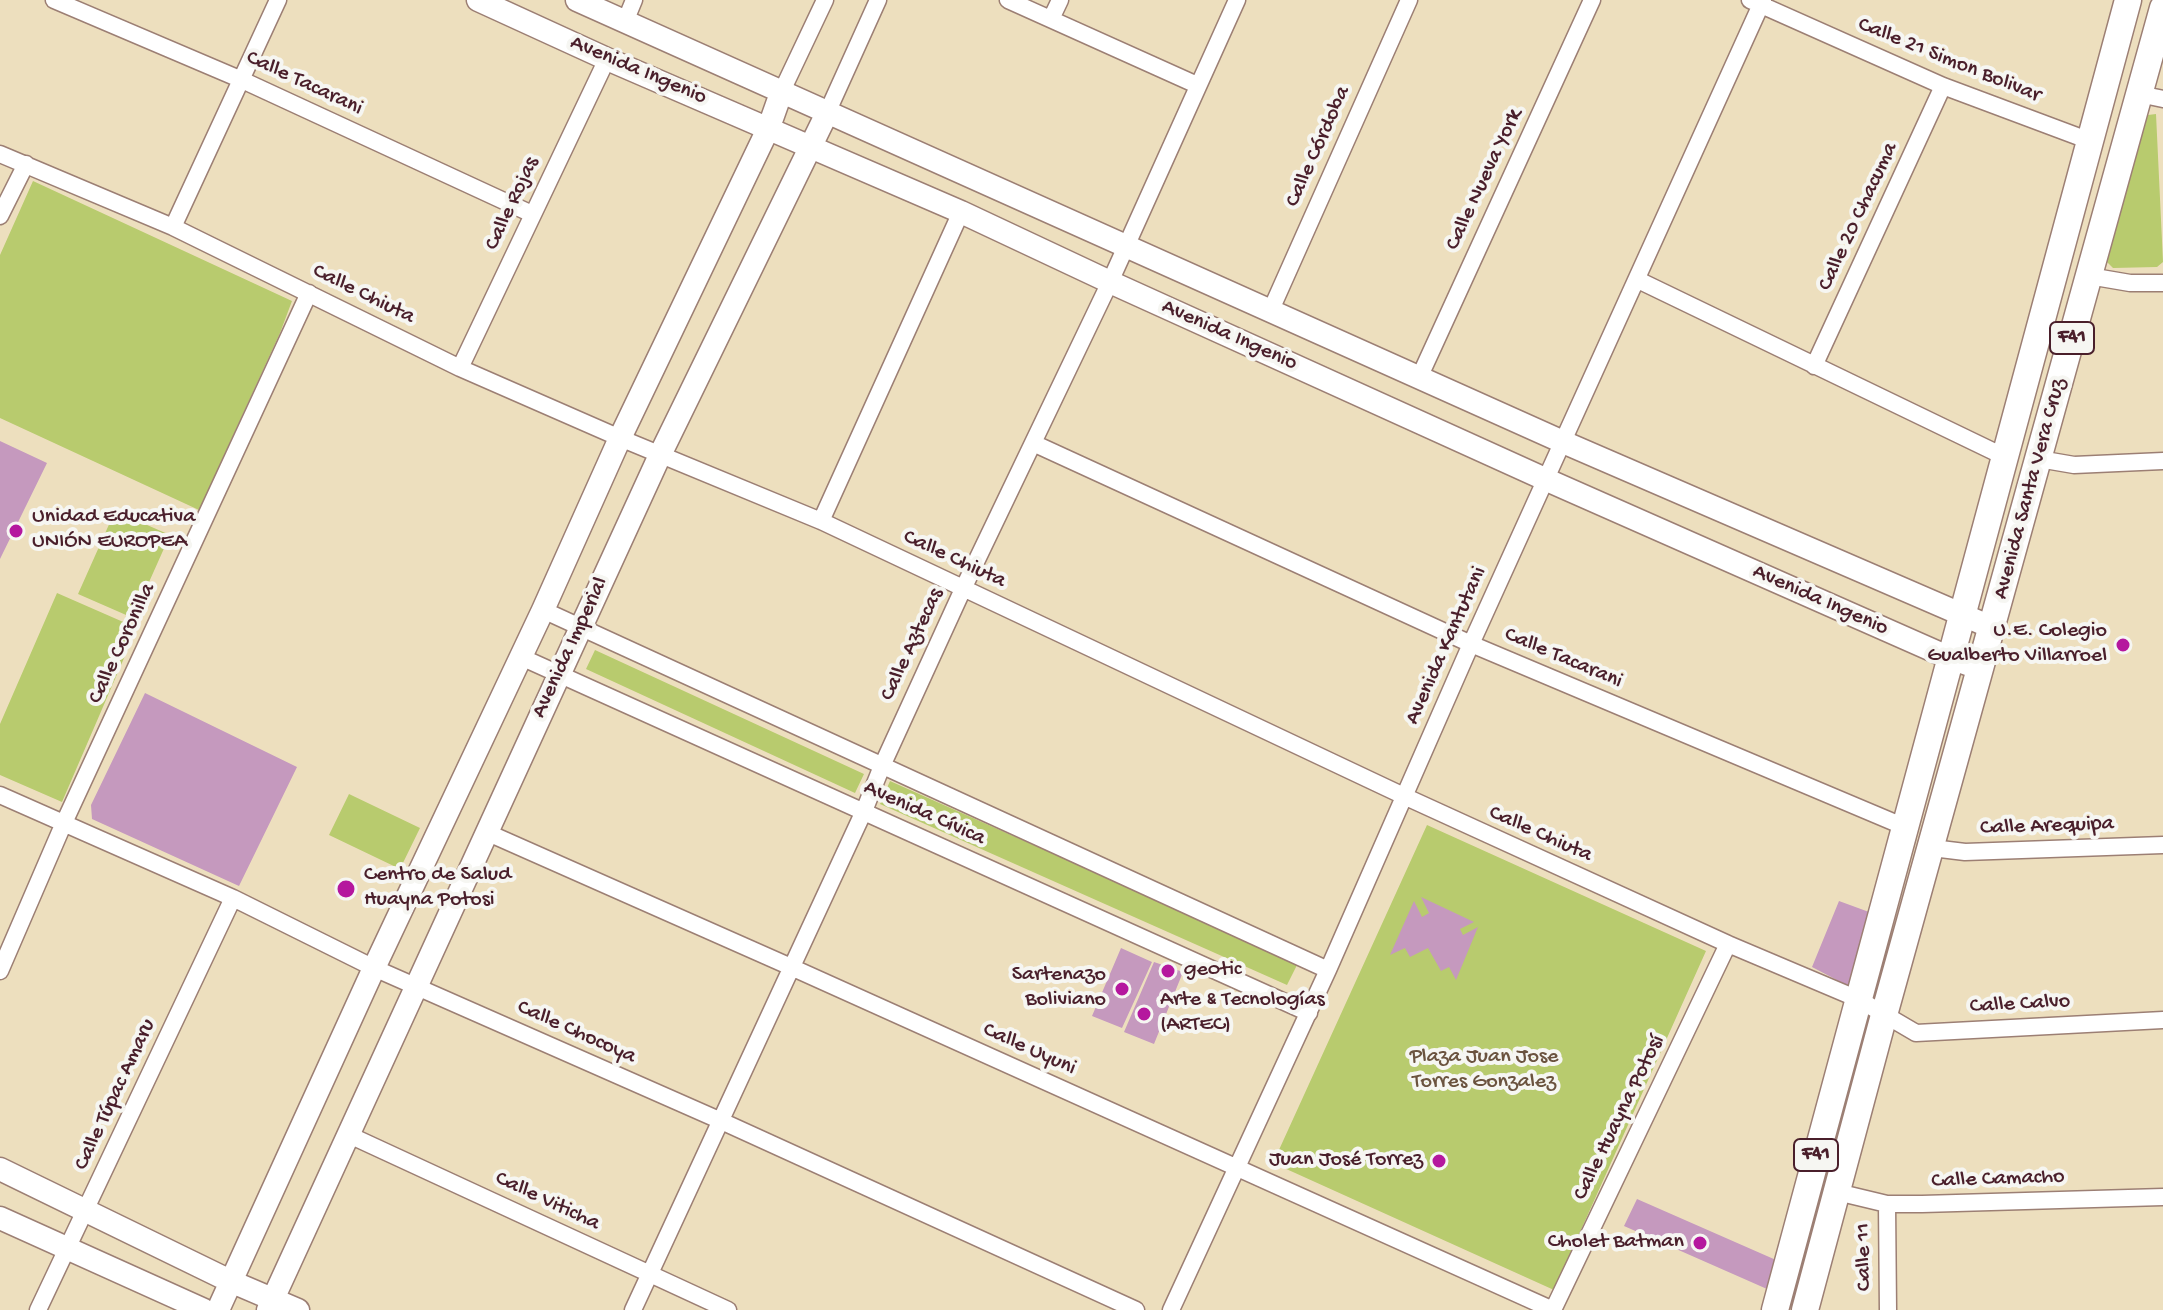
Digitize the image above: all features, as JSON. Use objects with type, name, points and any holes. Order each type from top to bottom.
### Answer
[{"type":"main road","name":"Avenida Santa Vera Cruz","points":[[1858,999],[2128,0]]},
{"type":"main road","name":"Avenida Santa Vera Cruz","points":[[1884,1015],[2089,276],[2151,97],[2163,8]]},
{"type":"main road","name":"F41","points":[[1775,1310],[1858,999]]},
{"type":"main road","name":"F41","points":[[1805,1310],[1884,1015]]},
{"type":"street","name":"Calle Tacarani","points":[[54,0],[242,80],[532,214]]},
{"type":"street","points":[[173,227],[278,0]]},
{"type":"street","name":"Avenida Ingenio","points":[[478,0],[961,212],[1547,480],[1981,669]]},
{"type":"street","name":"Avenida Ingenio","points":[[577,0],[1563,442],[1993,628]]},
{"type":"street","points":[[625,22],[634,0]]},
{"type":"street","name":"Avenida Imperial","points":[[218,1310],[620,438],[769,127],[781,93],[825,0]]},
{"type":"street","name":"Avenida Imperial","points":[[271,1305],[660,455],[812,147],[878,0]]},
{"type":"street","points":[[1008,0],[1197,85]]},
{"type":"street","points":[[1051,19],[1060,0]]},
{"type":"street","name":"Calle Aztecas","points":[[633,1310],[963,589],[1110,282],[1237,0]]},
{"type":"street","name":"Calle Córdoba","points":[[1270,312],[1409,0]]},
{"type":"street","name":"Calle Nueva York","points":[[1419,378],[1592,0]]},
{"type":"street","name":"Calle 21 Simon Bolivar","points":[[1758,2],[1943,86],[2090,141]]},
{"type":"street","name":"Avenida Kantutani","points":[[1171,1310],[1406,797],[1471,644],[1638,280],[1758,2]]},
{"type":"street","name":"Calle Rojas","points":[[460,368],[607,59]]},
{"type":"street","name":"Calle 20 Chacuma","points":[[1814,366],[1943,86]]},
{"type":"street","name":"Calle Chiuta","points":[[0,154],[173,227],[460,368],[821,521],[1406,797],[1728,944],[1858,999],[1884,1015]]},
{"type":"street","points":[[0,216],[26,164]]},
{"type":"street","points":[[821,521],[961,212]]},
{"type":"street","points":[[2089,276],[2130,283],[2163,283]]},
{"type":"street","points":[[1638,280],[2005,457]]},
{"type":"street","name":"Calle Coronilla","points":[[0,971],[63,825],[309,293]]},
{"type":"street","name":"Calle Tacarani","points":[[1033,443],[1471,644],[1905,827]]},
{"type":"street","points":[[2039,459],[2074,465],[2163,461]]},
{"type":"street","name":"Avenida Cívica","points":[[543,610],[1328,970]]},
{"type":"street","name":"Avenida Cívica","points":[[521,657],[1309,1013]]},
{"type":"street","name":"Calle Chocoya","points":[[0,795],[233,898],[374,968],[719,1120],[1136,1310]]},
{"type":"street","name":"Calle Uyuni","points":[[486,832],[1553,1310]]},
{"type":"street","name":"Calle Arequipa","points":[[1932,848],[1965,852],[2163,845]]},
{"type":"street","name":"Calle Túpac Amaru","points":[[38,1310],[233,898]]},
{"type":"street","name":"Calle Huayna Potosí","points":[[1553,1310],[1728,944]]},
{"type":"street","name":"Calle Calvo","points":[[1884,1015],[1916,1033],[2163,1020]]},
{"type":"street","name":"Calle Viticha","points":[[347,1134],[728,1310]]},
{"type":"street","points":[[0,1169],[230,1281],[271,1305],[298,1310]]},
{"type":"street","name":"Calle Camacho","points":[[1837,1192],[1887,1204],[2163,1197]]},
{"type":"street","name":"Calle 11","points":[[1887,1204],[1888,1310]]},
{"type":"street","points":[[0,1218],[204,1310]]},
{"type":"green space","points":[[2156,114],[2163,262],[2157,267],[2113,268],[2105,260],[2148,115]]},
{"type":"green space","points":[[33,181],[292,301],[199,510],[0,418],[0,255]]},
{"type":"green space","points":[[115,511],[170,535],[133,618],[78,594]]},
{"type":"green space","points":[[57,593],[137,628],[62,802],[0,775],[0,724]]},
{"type":"green space","points":[[595,650],[864,774],[855,793],[586,669]]},
{"type":"green space","points":[[890,781],[1298,963],[1287,985],[880,804]]},
{"type":"green space","points":[[349,794],[420,828],[400,869],[329,835]]},
{"type":"green space","name":"Plaza Juan Jose Torres Gonzalez","points":[[1427,825],[1706,951],[1554,1290],[1273,1163]]},
{"type":"building","points":[[0,441],[47,463],[0,559]]},
{"type":"building","points":[[145,693],[297,767],[239,886],[92,819],[91,805]]},
{"type":"building","points":[[1421,897],[1474,922],[1460,929],[1463,935],[1478,927],[1456,980],[1449,967],[1441,971],[1428,948],[1410,957],[1405,948],[1390,955],[1414,901],[1422,917],[1429,913]]},
{"type":"building","points":[[1839,901],[1869,912],[1852,988],[1812,967]]},
{"type":"building","name":"Sartenazo Boliviano","points":[[1121,948],[1152,962],[1122,1028],[1092,1016]]},
{"type":"building","points":[[1154,962],[1183,972],[1154,1044],[1124,1032]]},
{"type":"building","name":"Cholet Batman","points":[[1637,1199],[1776,1260],[1767,1289],[1624,1226]]},
{"type":"place","name":"Unidad Educativa UNIÓN EUROPEA","points":[[16,531]]},
{"type":"place","name":"U.E. Colegio Gualberto Villarroel","points":[[2123,645]]},
{"type":"place","name":"Centro de Salud Huayna Potosi","points":[[346,889]]},
{"type":"place","name":"ge0tic","points":[[1168,971]]},
{"type":"place","name":"Sartenazo Boliviano","points":[[1122,989]]},
{"type":"place","name":"Arte & Tecnologías (ARTEC)","points":[[1144,1014]]},
{"type":"place","name":"Juan José Torrez","points":[[1439,1161]]},
{"type":"place","name":"Cholet Batman","points":[[1700,1243]]}]
